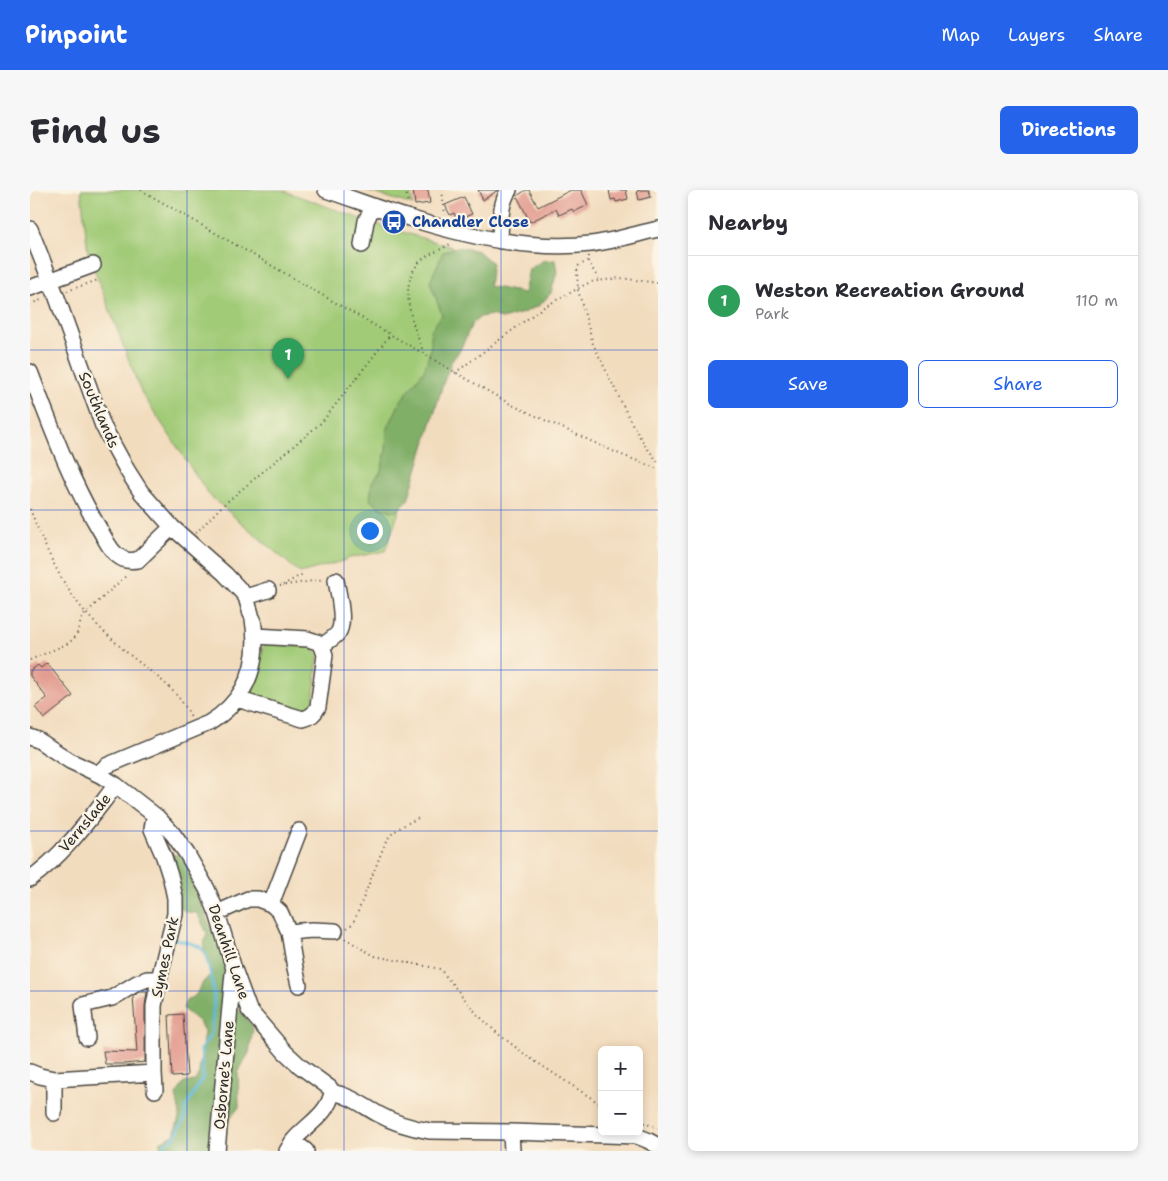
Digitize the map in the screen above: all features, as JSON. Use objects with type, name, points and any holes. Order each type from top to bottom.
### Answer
[{"type":"street","points":[[500,241],[502,204],[509,190]]},
{"type":"street","points":[[333,191],[410,219],[500,241],[547,245],[591,244],[658,229]]},
{"type":"street","points":[[362,245],[366,221],[373,206]]},
{"type":"street","name":"Southlands","points":[[30,230],[103,426],[126,470],[141,492],[172,527],[225,574],[246,597],[256,636],[252,668],[244,689],[230,708],[209,723],[106,766],[100,775]]},
{"type":"street","points":[[30,288],[93,264]]},
{"type":"street","points":[[30,372],[61,452],[91,514],[113,551],[125,560],[138,560],[172,527]]},
{"type":"street","points":[[322,646],[337,634],[342,621],[336,580]]},
{"type":"street","points":[[246,597],[275,588]]},
{"type":"street","points":[[237,699],[303,719],[309,718],[318,707],[325,655],[322,646],[308,639],[256,636]]},
{"type":"street","name":"Deanhill Lane","points":[[30,737],[116,785],[157,818],[173,834],[207,889],[217,913],[249,1010],[285,1052],[300,1066],[330,1088],[332,1092],[348,1096],[380,1115],[402,1125],[430,1131],[637,1136],[658,1146]]},
{"type":"street","name":"Vernslade","points":[[30,879],[61,853],[116,785]]},
{"type":"street","name":"Symes Park","points":[[155,1090],[154,1006],[175,914],[175,898],[171,879],[152,830],[153,823],[157,818]]},
{"type":"street","points":[[271,904],[292,835]]},
{"type":"street","points":[[217,913],[248,900],[258,899],[271,904],[280,912],[290,932],[301,967],[299,985]]},
{"type":"street","points":[[290,932],[312,930],[335,931]]},
{"type":"street","name":"Osborne's Lane","points":[[217,1151],[234,969]]},
{"type":"street","points":[[87,1038],[83,1005],[112,998],[147,979],[159,980]]},
{"type":"street","points":[[30,1072],[54,1078],[154,1073]]},
{"type":"street","points":[[54,1078],[54,1113]]},
{"type":"street","points":[[306,1151],[290,1146],[317,1119],[331,1100],[332,1092]]},
{"type":"street","points":[[512,1132],[512,1151]]},
{"type":"path","points":[[141,190],[512,405],[617,453],[658,469]]},
{"type":"path","points":[[425,354],[414,329],[409,307],[409,283],[411,274],[417,264],[440,248],[452,244],[453,230],[442,190]]},
{"type":"path","points":[[599,280],[588,260],[578,266],[578,290],[593,344],[630,420],[644,444],[658,462]]},
{"type":"path","points":[[454,373],[542,308],[590,282],[620,278],[658,283]]},
{"type":"path","points":[[188,542],[222,506],[322,422],[391,334]]},
{"type":"path","points":[[30,509],[58,572],[73,596],[86,613],[125,650],[165,682],[188,712],[196,729]]},
{"type":"path","points":[[30,660],[73,640],[82,618],[129,573],[131,561]]},
{"type":"path","points":[[275,588],[301,575],[302,572]]},
{"type":"path","points":[[275,588],[335,577],[336,580]]},
{"type":"path","points":[[335,931],[346,928],[355,919],[390,835],[398,828],[420,817]]},
{"type":"path","points":[[335,931],[375,956],[440,969],[477,1014],[497,1033],[527,1056],[598,1102]]},
{"type":"path","points":[[643,1122],[658,1128]]},
{"type":"green space","points":[[81,190],[282,190],[366,221],[485,257],[443,366],[402,503],[385,551],[349,558],[300,573],[209,495],[141,392],[88,253]]},
{"type":"green space","points":[[364,190],[410,190],[413,205]]},
{"type":"green space","points":[[457,247],[478,251],[492,263],[489,286],[524,293],[529,269],[542,261],[555,260],[557,272],[551,293],[540,305],[523,313],[502,319],[492,315],[480,317],[472,324],[460,350],[451,362],[443,384],[408,500],[396,512],[380,508],[370,500],[372,482],[380,473],[386,451],[387,430],[400,402],[424,370],[431,345],[431,330],[442,315],[430,282],[443,252]]},
{"type":"green space","points":[[268,644],[314,647],[318,654],[313,704],[305,712],[251,696],[249,692],[259,670],[263,647]]},
{"type":"green space","points":[[173,854],[182,856],[209,924],[218,938],[228,975],[227,1007],[242,1012],[253,1028],[249,1053],[238,1072],[239,1107],[224,1127],[213,1151],[160,1151],[160,1142],[174,1135],[180,1114],[176,1095],[184,1083],[195,1081],[199,1073],[204,1031],[198,1021],[183,1009],[186,1001],[195,996],[204,981],[212,973],[204,953],[207,933],[197,913],[186,912],[179,907],[171,865]]},
{"type":"building","points":[[413,190],[428,190],[430,203],[415,205]]},
{"type":"building","points":[[478,190],[498,190],[483,200]]},
{"type":"building","points":[[529,190],[538,207],[571,190],[581,190],[588,205],[574,212],[572,209],[559,215],[556,209],[530,222],[517,196]]},
{"type":"building","points":[[609,190],[626,190],[628,199],[616,202],[615,199],[611,200]]},
{"type":"building","points":[[649,190],[651,197],[639,200],[637,191]]},
{"type":"building","points":[[464,197],[472,214],[457,220],[454,213],[450,215],[445,205]]},
{"type":"building","points":[[47,663],[73,696],[44,719],[35,707],[47,698],[30,676],[30,671],[38,665],[41,668]]},
{"type":"building","points":[[140,992],[147,992],[145,1006],[145,1062],[105,1064],[103,1051],[137,1052],[133,996]]},
{"type":"building","points":[[183,1014],[187,1076],[172,1077],[169,1015]]},
{"type":"waterway","points":[[166,1151],[165,1143],[174,1138],[185,1118],[186,1107],[203,1077],[201,1049],[211,1034],[214,1000],[212,980],[206,955],[200,947],[175,939]]},
{"type":"place","name":"Chandler Close","points":[[394,222]]},
{"type":"place","name":"Weston Recreation Ground","points":[[288,379]]}]
